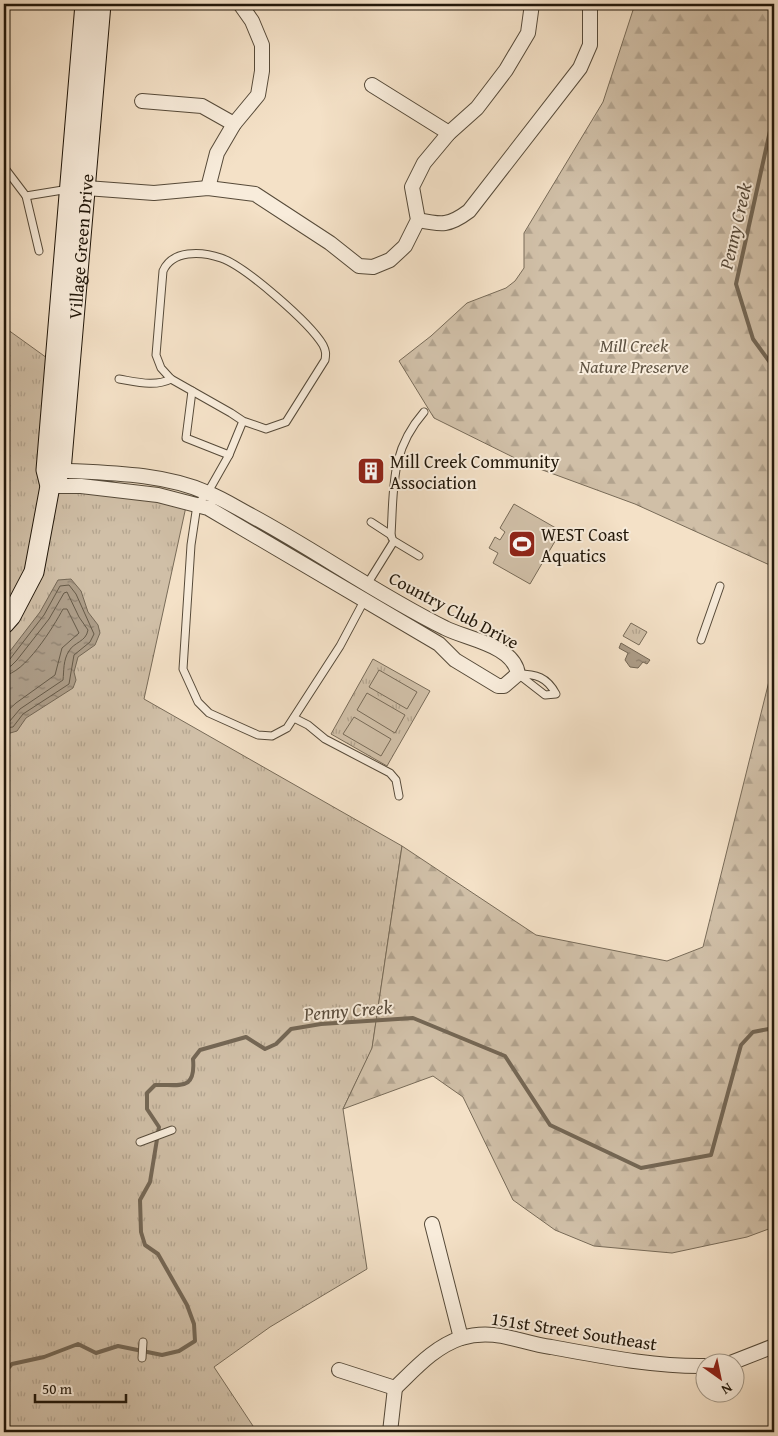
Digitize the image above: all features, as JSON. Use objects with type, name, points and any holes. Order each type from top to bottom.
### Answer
[{"type":"street","name":"Village Green Drive","points":[[4,624],[11,616],[34,572],[52,476],[77,188],[86,4]]},
{"type":"street","name":"Village Green Drive","points":[[77,188],[101,4]]},
{"type":"street","points":[[208,188],[217,153],[234,124],[258,96],[262,71],[262,45],[252,21],[240,4]]},
{"type":"street","points":[[77,188],[154,193],[208,188],[255,194],[330,243],[359,266],[373,267],[390,260],[405,246],[418,220],[412,187],[424,163],[449,133],[477,108],[506,70],[528,33],[532,4]]},
{"type":"street","points":[[418,220],[437,224],[453,223],[469,211],[580,68],[590,45],[590,4]]},
{"type":"street","points":[[372,85],[449,133]]},
{"type":"street","points":[[142,101],[202,106],[234,124]]},
{"type":"street","name":"Country Club Drive","points":[[52,476],[142,477],[208,492],[278,530],[366,585],[447,629],[469,635],[511,658],[517,665],[518,674],[504,686],[498,686],[455,660],[439,644],[216,513],[197,505],[158,495],[81,486],[52,476]]},
{"type":"street","points":[[432,1224],[461,1338]]},
{"type":"street","name":"151st Street Southeast","points":[[395,1388],[435,1351],[461,1338],[490,1333],[548,1347],[679,1366],[696,1366]]},
{"type":"street","points":[[746,1357],[774,1346]]},
{"type":"street","points":[[339,1370],[395,1388],[390,1432]]},
{"type":"lane","points":[[4,167],[26,196],[39,250]]},
{"type":"lane","points":[[26,196],[77,188]]},
{"type":"lane","points":[[186,254],[220,257],[233,263],[286,305],[322,344],[326,353],[325,360],[286,422],[266,429],[243,422],[171,379],[161,368],[156,355],[163,271],[167,263],[175,256],[186,254]]},
{"type":"lane","points":[[119,379],[152,384],[171,379]]},
{"type":"lane","points":[[192,391],[186,438],[229,455]]},
{"type":"lane","points":[[243,422],[229,455],[208,492],[197,505],[191,545],[183,669],[198,702],[209,713],[258,736],[272,736],[287,728],[294,718],[340,646],[365,600],[366,585],[392,538],[392,486],[399,458],[411,427],[424,412]]},
{"type":"lane","points":[[371,522],[419,556]]},
{"type":"lane","points":[[701,640],[720,586]]},
{"type":"lane","points":[[518,674],[534,674],[550,683],[556,694],[545,695],[518,674]]},
{"type":"lane","points":[[294,718],[308,725],[325,739],[390,773],[396,780],[399,796]]},
{"type":"lane","points":[[140,1142],[172,1130]]},
{"type":"lane","points":[[142,1358],[143,1342]]},
{"type":"green space","name":"Mill Creek Nature Preserve","points":[[635,4],[774,4],[774,567],[635,504],[529,465],[434,418],[399,361],[431,336],[467,303],[506,288],[515,281],[524,268],[524,233],[603,102]]},
{"type":"green space","points":[[4,327],[54,363],[50,486],[187,502],[144,699],[402,846],[372,1049],[343,1109],[367,1269],[270,1327],[214,1367],[257,1432],[4,1432]]},
{"type":"green space","name":"WEST Coast Aquatics","points":[[514,504],[561,531],[530,584],[493,563],[498,553],[489,548],[495,537],[500,540],[505,532],[500,528]]},
{"type":"green space","points":[[631,623],[647,632],[639,645],[623,636]]},
{"type":"green space","points":[[373,659],[430,691],[387,766],[331,734]]},
{"type":"green space","points":[[774,661],[774,1227],[747,1237],[672,1253],[594,1246],[555,1230],[513,1200],[463,1097],[433,1076],[343,1109],[372,1048],[402,846],[536,935],[667,961],[703,947]]},
{"type":"green space","points":[[379,670],[417,692],[407,709],[369,687]]},
{"type":"green space","points":[[367,693],[405,715],[395,733],[357,710]]},
{"type":"green space","points":[[354,717],[391,739],[381,756],[343,734]]},
{"type":"water","points":[[71,579],[81,591],[88,612],[98,625],[100,633],[95,645],[78,657],[74,672],[76,680],[73,688],[26,718],[17,731],[7,734],[4,732],[4,659],[40,612],[58,580]]},
{"type":"water","points":[[621,643],[650,660],[647,664],[643,662],[638,668],[630,667],[625,660],[628,653],[619,648]]},
{"type":"waterway","name":"Penny Creek","points":[[774,113],[736,284],[753,339],[774,368]]},
{"type":"waterway","name":"Penny Creek","points":[[4,1373],[12,1364],[44,1357],[78,1344],[96,1353],[118,1346],[162,1355],[179,1351],[195,1341],[194,1324],[187,1305],[158,1254],[145,1245],[141,1232],[140,1200],[150,1182],[159,1127],[147,1109],[147,1093],[155,1085],[178,1085],[189,1081],[192,1077],[193,1059],[200,1050],[246,1037],[265,1049],[276,1044],[291,1029],[321,1024],[413,1018],[505,1056],[550,1125],[641,1168],[711,1155],[741,1045],[753,1032],[774,1028]]},
{"type":"place","name":"Mill Creek Community Association","points":[[371,471]]},
{"type":"place","name":"WEST Coast Aquatics","points":[[522,544]]}]
